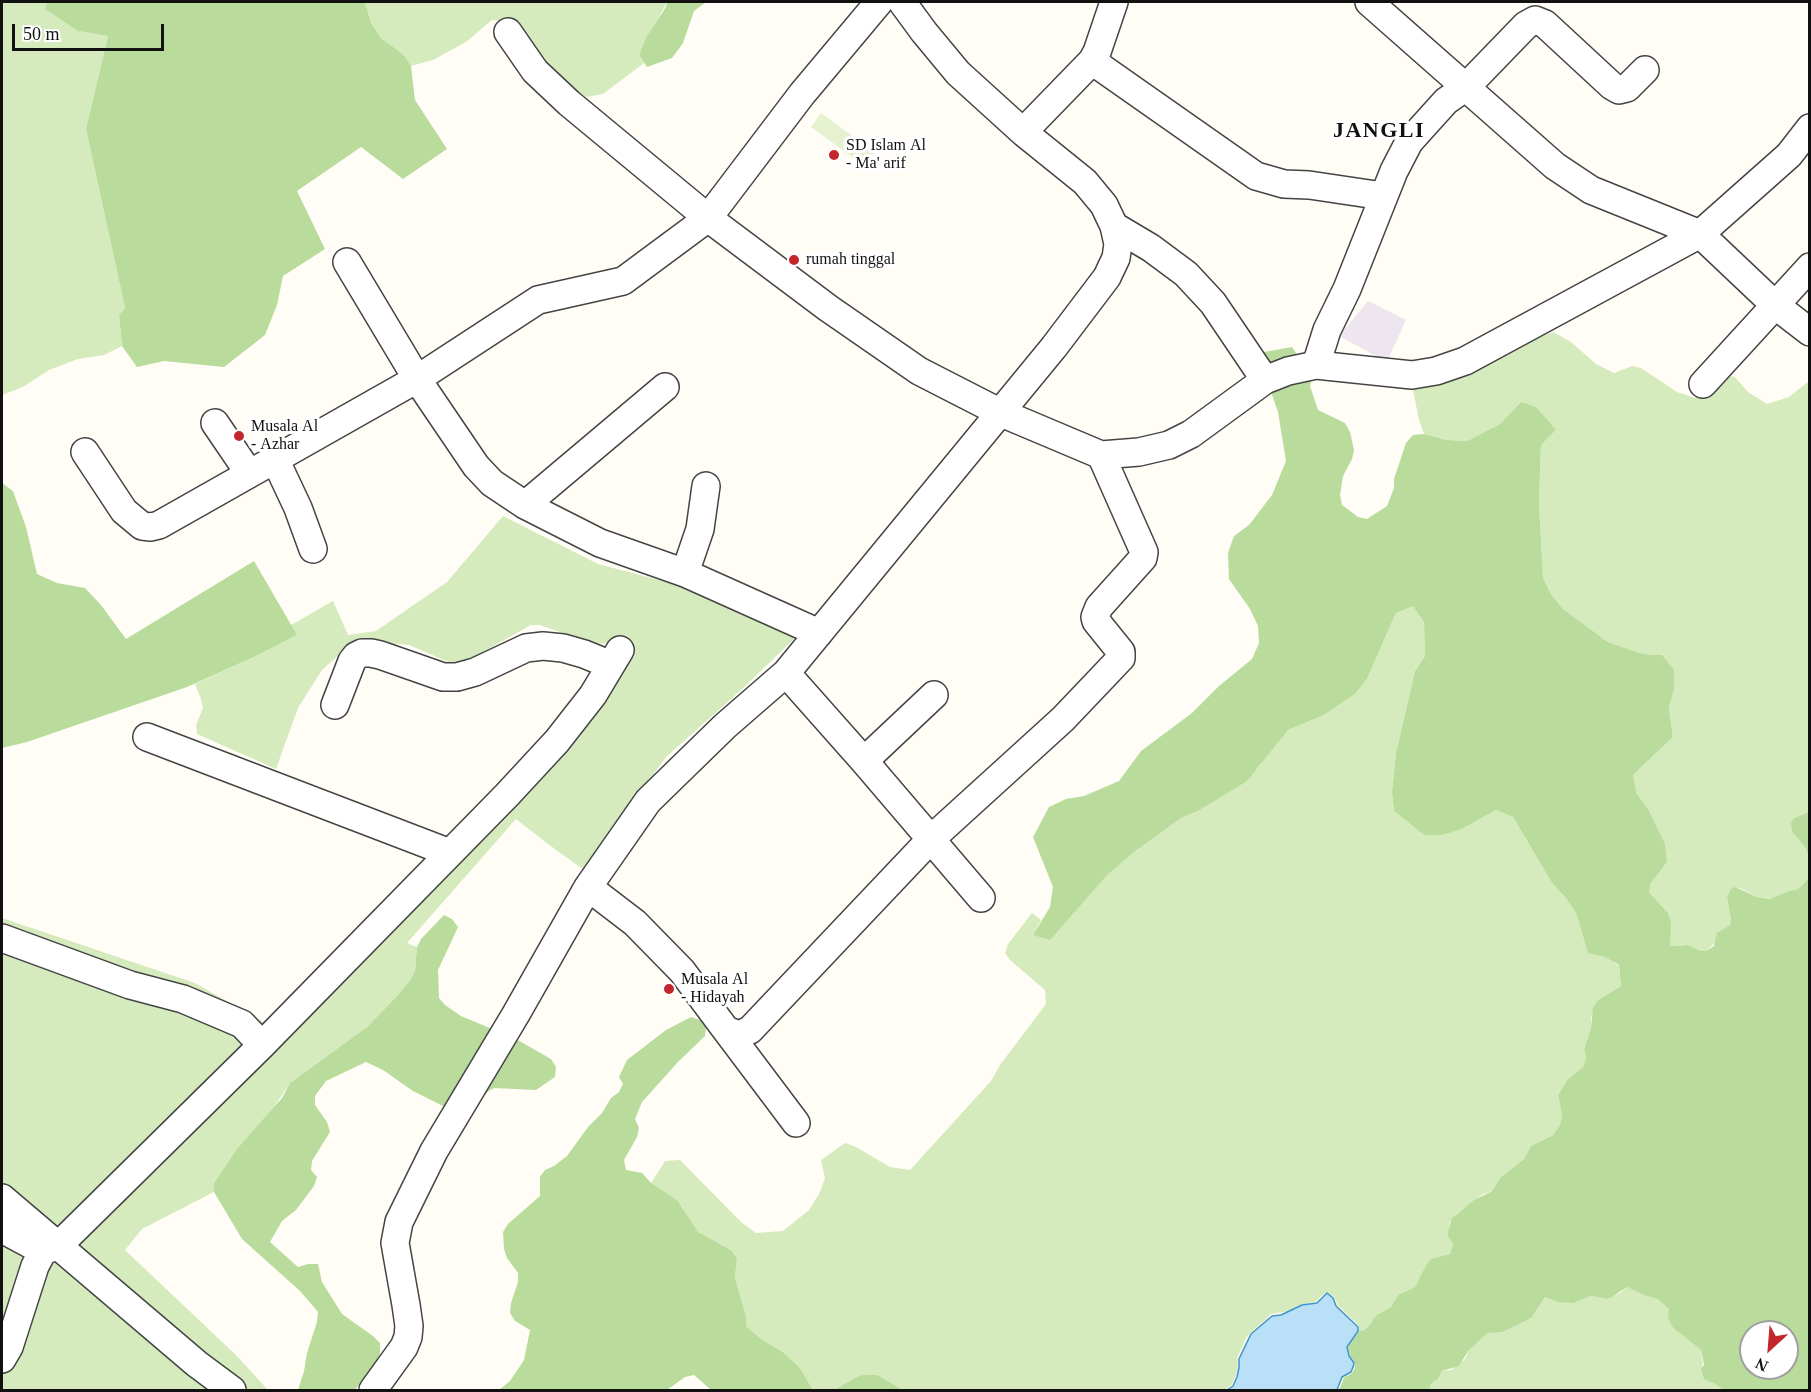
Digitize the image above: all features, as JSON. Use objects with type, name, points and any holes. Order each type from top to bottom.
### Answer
[{"type":"street","points":[[85,452],[124,511],[141,526],[159,525],[417,379],[538,300],[623,281],[708,218],[795,102],[879,2]]},
{"type":"street","points":[[374,1390],[404,1347],[408,1337],[409,1326],[395,1243],[399,1222],[434,1151],[588,887],[648,801],[725,726],[786,673],[1054,347],[1107,277],[1116,258],[1118,244],[1114,226],[1104,205],[1085,182],[1023,132],[958,73],[902,2]]},
{"type":"street","points":[[1023,132],[1092,61],[1114,2]]},
{"type":"street","points":[[1368,2],[1555,166],[1591,190],[1700,234],[1775,305],[1809,332]]},
{"type":"street","points":[[1316,365],[1327,330],[1347,289],[1383,196],[1415,134],[1446,101],[1466,87],[1526,25],[1534,20],[1545,24],[1615,88],[1623,90],[1627,88],[1645,70]]},
{"type":"street","points":[[508,32],[535,71],[569,103],[708,218],[828,308],[919,371],[999,412],[1101,455],[1139,453],[1169,445],[1191,434],[1265,380],[1288,371],[1316,365],[1412,375],[1436,371],[1465,361],[1700,234],[1789,155],[1809,128]]},
{"type":"street","points":[[1092,61],[1256,176],[1284,184],[1310,185],[1383,196]]},
{"type":"street","points":[[1114,226],[1151,248],[1186,274],[1213,303],[1265,380]]},
{"type":"street","points":[[347,262],[417,379],[476,466],[492,483],[525,505],[600,543],[685,573],[819,633]]},
{"type":"street","points":[[1703,384],[1809,267]]},
{"type":"street","points":[[525,505],[665,387]]},
{"type":"street","points":[[215,423],[249,473]]},
{"type":"street","points":[[726,1030],[739,1035],[750,1030],[930,838],[1062,719],[1121,658],[1121,652],[1095,617],[1099,607],[1143,558],[1144,552],[1101,455]]},
{"type":"street","points":[[275,459],[298,507],[313,549]]},
{"type":"street","points":[[685,573],[700,530],[706,486]]},
{"type":"street","points":[[2,1359],[9,1347],[35,1266],[262,1045],[450,853],[557,741],[593,695],[616,658],[543,646],[526,648],[474,672],[457,677],[443,677],[371,652],[362,653],[352,661],[335,705]]},
{"type":"street","points":[[786,673],[981,898]]},
{"type":"street","points":[[864,761],[934,695]]},
{"type":"street","points":[[147,737],[450,853]]},
{"type":"street","points":[[588,887],[635,923],[682,971],[796,1123]]},
{"type":"street","points":[[2,938],[130,985],[183,999],[242,1024],[262,1045]]},
{"type":"street","points":[[2,1198],[51,1248],[232,1390]]},
{"type":"street","points":[[2,1229],[51,1248]]},
{"type":"shaded area","points":[[1368,301],[1406,320],[1387,362],[1339,336]]},
{"type":"shaded area","points":[[1326,1292],[1334,1297],[1338,1305],[1359,1327],[1359,1331],[1349,1351],[1355,1368],[1351,1372],[1352,1360],[1347,1347],[1358,1331],[1358,1327],[1336,1306],[1333,1298],[1324,1295],[1317,1303],[1302,1305],[1291,1312],[1272,1316],[1251,1334],[1239,1359],[1239,1368],[1233,1386],[1225,1390],[1231,1385],[1238,1368],[1237,1358],[1250,1333],[1267,1317],[1290,1311],[1297,1306],[1321,1298]]},
{"type":"green space","points":[[2,2],[47,2],[46,9],[78,31],[108,36],[86,129],[125,308],[119,315],[122,346],[104,355],[78,359],[49,370],[23,387],[2,395]]},
{"type":"green space","points":[[47,2],[365,2],[371,23],[381,38],[404,55],[411,66],[415,100],[447,149],[403,179],[361,147],[297,191],[325,249],[283,276],[277,305],[265,335],[224,367],[164,361],[137,367],[122,346],[119,315],[125,308],[86,129],[108,36],[78,31],[45,9]]},
{"type":"green space","points":[[365,2],[667,2],[639,55],[644,63],[603,94],[587,97],[568,86],[550,69],[511,22],[492,20],[466,42],[433,60],[411,66],[404,55],[381,38],[371,23]]},
{"type":"green space","points":[[667,2],[706,2],[694,11],[683,43],[672,58],[647,67],[639,55]]},
{"type":"green space","points":[[821,113],[874,152],[864,166],[811,127]]},
{"type":"green space","points":[[1553,332],[1571,342],[1596,364],[1614,373],[1632,366],[1641,368],[1677,392],[1695,398],[1725,378],[1734,376],[1748,392],[1767,404],[1789,397],[1809,381],[1810,812],[1794,818],[1792,832],[1805,847],[1809,856],[1809,878],[1798,889],[1771,899],[1757,897],[1740,888],[1727,897],[1730,925],[1718,933],[1716,942],[1706,951],[1688,945],[1669,946],[1668,913],[1649,892],[1651,883],[1667,862],[1648,809],[1637,794],[1633,775],[1673,737],[1669,708],[1674,690],[1662,655],[1643,654],[1608,642],[1563,609],[1551,594],[1543,578],[1539,502],[1541,445],[1555,431],[1521,402],[1500,424],[1467,441],[1447,440],[1424,434],[1419,420],[1412,385]]},
{"type":"green space","points":[[1292,347],[1312,377],[1310,386],[1318,410],[1345,423],[1350,432],[1354,450],[1343,476],[1340,495],[1342,505],[1358,517],[1367,519],[1387,506],[1406,443],[1413,435],[1424,434],[1447,440],[1467,441],[1500,424],[1521,402],[1536,407],[1556,430],[1541,445],[1539,502],[1543,578],[1551,594],[1563,609],[1608,642],[1643,654],[1662,655],[1674,670],[1674,690],[1669,708],[1673,737],[1633,775],[1637,794],[1648,809],[1665,844],[1667,862],[1651,883],[1649,892],[1668,913],[1671,923],[1670,946],[1688,945],[1706,951],[1714,946],[1717,933],[1730,925],[1727,897],[1731,889],[1735,887],[1757,897],[1770,899],[1798,889],[1809,878],[1809,1390],[1723,1390],[1704,1379],[1701,1369],[1704,1365],[1701,1350],[1673,1328],[1668,1319],[1669,1309],[1658,1299],[1627,1287],[1607,1299],[1591,1296],[1573,1303],[1558,1302],[1545,1297],[1528,1320],[1502,1332],[1488,1333],[1468,1351],[1459,1366],[1442,1371],[1429,1390],[1339,1390],[1344,1378],[1355,1368],[1348,1347],[1359,1331],[1365,1330],[1377,1315],[1391,1307],[1398,1295],[1415,1287],[1431,1259],[1450,1254],[1453,1244],[1448,1231],[1452,1218],[1474,1200],[1492,1191],[1500,1178],[1524,1159],[1531,1146],[1553,1135],[1560,1125],[1562,1115],[1558,1095],[1568,1079],[1583,1067],[1586,1058],[1584,1049],[1591,1028],[1593,1008],[1598,1000],[1621,986],[1619,965],[1605,957],[1588,953],[1576,913],[1552,883],[1513,817],[1496,810],[1462,829],[1443,835],[1424,835],[1394,811],[1392,792],[1396,753],[1415,671],[1425,656],[1424,622],[1413,606],[1396,613],[1367,679],[1355,694],[1324,715],[1288,730],[1247,781],[1198,811],[1181,818],[1135,851],[1107,875],[1050,940],[1033,935],[1050,907],[1053,887],[1033,837],[1049,807],[1066,799],[1084,796],[1119,781],[1141,751],[1192,713],[1219,686],[1252,659],[1259,643],[1258,626],[1250,609],[1229,579],[1228,553],[1234,536],[1249,525],[1272,495],[1286,461],[1278,412],[1260,360],[1264,352]]},
{"type":"green space","points":[[2,483],[13,491],[26,527],[37,574],[57,583],[85,588],[101,605],[126,639],[254,561],[297,635],[187,687],[27,742],[2,748]]},
{"type":"green space","points":[[503,516],[598,564],[705,592],[775,624],[795,638],[666,757],[584,870],[516,819],[407,943],[417,947],[415,971],[398,995],[367,1027],[290,1083],[270,1113],[236,1150],[214,1183],[214,1192],[142,1229],[125,1250],[236,1355],[268,1390],[2,1390],[2,918],[195,983],[286,1035],[592,717],[615,641],[596,645],[540,625],[531,625],[463,663],[453,664],[409,645],[348,647],[322,670],[298,708],[276,769],[197,734],[196,725],[203,708],[195,684],[297,635],[291,625],[333,601],[348,635],[376,631],[447,582]]},
{"type":"green space","points":[[1413,605],[1424,622],[1425,656],[1415,671],[1396,753],[1392,792],[1394,811],[1424,835],[1443,835],[1462,829],[1496,810],[1513,817],[1552,883],[1576,913],[1588,953],[1606,957],[1619,966],[1621,986],[1598,1000],[1591,1018],[1591,1028],[1584,1049],[1586,1058],[1583,1067],[1568,1079],[1558,1095],[1562,1115],[1560,1125],[1553,1135],[1531,1146],[1524,1159],[1500,1178],[1492,1191],[1483,1194],[1456,1214],[1450,1222],[1448,1231],[1453,1244],[1450,1254],[1431,1260],[1415,1287],[1398,1295],[1391,1307],[1372,1321],[1365,1330],[1359,1331],[1359,1326],[1338,1305],[1334,1297],[1326,1292],[1316,1301],[1297,1306],[1290,1311],[1271,1314],[1245,1340],[1237,1358],[1238,1368],[1235,1377],[1225,1390],[903,1390],[876,1375],[855,1378],[834,1390],[813,1390],[800,1368],[783,1352],[761,1339],[746,1326],[746,1316],[735,1278],[737,1258],[731,1250],[698,1232],[686,1217],[683,1208],[651,1183],[665,1161],[680,1160],[741,1222],[756,1233],[783,1231],[809,1210],[825,1178],[821,1160],[845,1143],[890,1167],[910,1170],[991,1081],[1000,1065],[1046,1004],[1045,990],[1005,953],[1008,944],[1032,913],[1041,920],[1033,935],[1149,839],[1181,818],[1214,801],[1259,767],[1269,751],[1288,730],[1324,715],[1355,694],[1367,679],[1396,613]]},
{"type":"green space","points":[[1810,812],[1809,856],[1805,847],[1792,832],[1791,823],[1794,818]]},
{"type":"green space","points":[[444,915],[452,919],[458,927],[438,970],[439,998],[461,1016],[516,1039],[551,1059],[556,1067],[555,1077],[536,1090],[494,1088],[478,1098],[447,1108],[413,1091],[383,1070],[366,1062],[326,1081],[315,1096],[315,1105],[327,1122],[330,1132],[312,1161],[311,1170],[317,1177],[314,1186],[296,1210],[282,1221],[270,1242],[298,1267],[318,1264],[322,1282],[342,1314],[380,1343],[380,1353],[374,1372],[354,1390],[298,1390],[318,1312],[300,1291],[242,1239],[214,1192],[214,1183],[236,1150],[282,1098],[290,1083],[367,1027],[398,995],[415,971],[417,947],[421,939]]},
{"type":"green space","points":[[691,1017],[700,1020],[706,1027],[705,1036],[642,1102],[635,1119],[639,1128],[637,1137],[624,1160],[626,1170],[642,1173],[651,1183],[677,1200],[698,1232],[731,1250],[737,1258],[735,1278],[746,1316],[746,1326],[761,1339],[783,1352],[800,1368],[813,1390],[711,1390],[694,1375],[685,1377],[667,1390],[499,1390],[510,1381],[524,1360],[530,1330],[515,1321],[510,1313],[518,1273],[507,1258],[503,1232],[508,1224],[540,1196],[540,1177],[545,1170],[567,1156],[588,1127],[602,1113],[611,1098],[619,1092],[623,1084],[619,1077],[627,1060],[666,1030]]},
{"type":"green space","points":[[1627,1287],[1659,1299],[1670,1310],[1668,1319],[1673,1328],[1701,1350],[1704,1378],[1723,1390],[1429,1390],[1442,1371],[1451,1370],[1465,1359],[1468,1351],[1488,1333],[1502,1331],[1528,1320],[1545,1297],[1558,1302],[1591,1296],[1607,1299]]},
{"type":"green space","points":[[863,1375],[877,1375],[903,1390],[834,1390]]},
{"type":"water","points":[[1327,1293],[1333,1298],[1336,1306],[1358,1327],[1358,1331],[1347,1347],[1354,1363],[1353,1367],[1351,1372],[1342,1377],[1337,1390],[1227,1390],[1233,1386],[1237,1377],[1239,1359],[1251,1334],[1272,1316],[1281,1315],[1302,1305],[1317,1303]]},
{"type":"place","name":"SD Islam Al - Ma' arif","points":[[834,155]]},
{"type":"place","name":"rumah tinggal","points":[[794,260]]},
{"type":"place","name":"Musala Al - Azhar","points":[[239,436]]},
{"type":"place","name":"Musala Al - Hidayah","points":[[669,989]]},
{"type":"district","name":"JANGLI","points":[[1379,131]]}]
